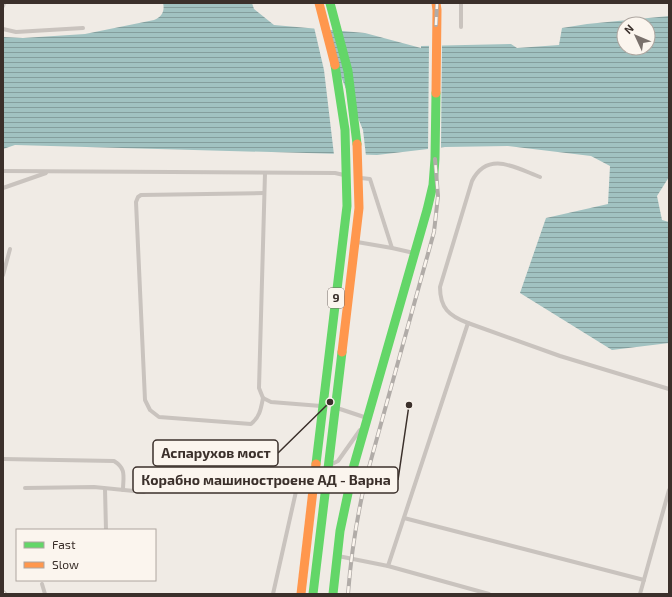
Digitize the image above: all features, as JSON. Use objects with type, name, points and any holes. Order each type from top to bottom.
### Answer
[{"type":"main road","name":"9","points":[[301,594],[347,206],[347,154],[342,105],[336,69],[319,3]]},
{"type":"main road","name":"9","points":[[313,594],[359,208],[357,132],[348,70],[330,3]]},
{"type":"main road","points":[[333,594],[336,555],[354,465],[430,196],[435,159],[436,3]]},
{"type":"lane","points":[[461,3],[461,27]]},
{"type":"lane","points":[[3,29],[16,32],[83,28]]},
{"type":"lane","points":[[540,177],[507,165],[494,163],[481,169],[475,174],[440,287],[440,296],[443,304],[448,312],[456,319],[560,356],[669,389]]},
{"type":"lane","points":[[3,171],[335,173],[349,176]]},
{"type":"lane","points":[[3,188],[50,172]]},
{"type":"lane","points":[[264,193],[141,195],[136,202],[145,400],[150,410],[159,417],[251,424],[256,420],[260,413],[263,398],[259,388],[265,172]]},
{"type":"lane","points":[[356,177],[370,180],[392,248]]},
{"type":"lane","points":[[337,240],[415,253]]},
{"type":"lane","points":[[3,275],[10,249]]},
{"type":"lane","points":[[388,566],[468,323]]},
{"type":"lane","points":[[263,398],[271,402],[342,409],[368,418],[338,461],[325,467]]},
{"type":"lane","points":[[3,459],[114,461],[119,464],[123,470],[123,490]]},
{"type":"lane","points":[[273,594],[299,478],[318,470]]},
{"type":"lane","points":[[25,488],[105,489],[144,492]]},
{"type":"lane","points":[[105,489],[106,529]]},
{"type":"lane","points":[[640,594],[669,490]]},
{"type":"lane","points":[[404,518],[644,580]]},
{"type":"lane","points":[[336,555],[388,566],[489,594]]},
{"type":"lane","points":[[42,584],[45,594]]},
{"type":"water","points":[[163,3],[252,3],[254,9],[274,25],[365,33],[421,48],[421,46],[511,44],[517,48],[559,45],[562,28],[616,21],[616,56],[656,56],[656,17],[669,16],[669,177],[657,196],[662,220],[669,222],[669,343],[612,350],[520,293],[546,218],[608,204],[610,166],[591,156],[508,146],[445,147],[377,155],[15,145],[3,149],[3,37],[23,38],[85,34],[154,20],[161,15],[163,11]]},
{"type":"pier","points":[[314,27],[321,28],[363,130],[366,156],[334,155],[324,70]]},
{"type":"pier","points":[[442,42],[441,150],[428,151],[429,43]]},
{"type":"railway","points":[[436,25],[437,3]]},
{"type":"railway","points":[[348,594],[355,536],[366,478],[434,232],[438,196],[435,159]]},
{"type":"traffic: fast","points":[[330,3],[348,71],[357,144]]},
{"type":"traffic: fast","points":[[316,464],[347,206],[345,130],[335,65]]},
{"type":"traffic: fast","points":[[333,594],[340,531],[354,465],[433,185],[436,93]]},
{"type":"traffic: fast","points":[[313,594],[342,352]]},
{"type":"traffic: slow","points":[[319,3],[335,65]]},
{"type":"traffic: slow","points":[[436,3],[436,93]]},
{"type":"traffic: slow","points":[[342,352],[359,208],[357,144]]},
{"type":"traffic: slow","points":[[301,594],[316,464]]},
{"type":"place","name":"Аспарухов мост","points":[[330,402]]},
{"type":"place","name":"Корабно машиностроене АД - Варна","points":[[409,405]]}]
